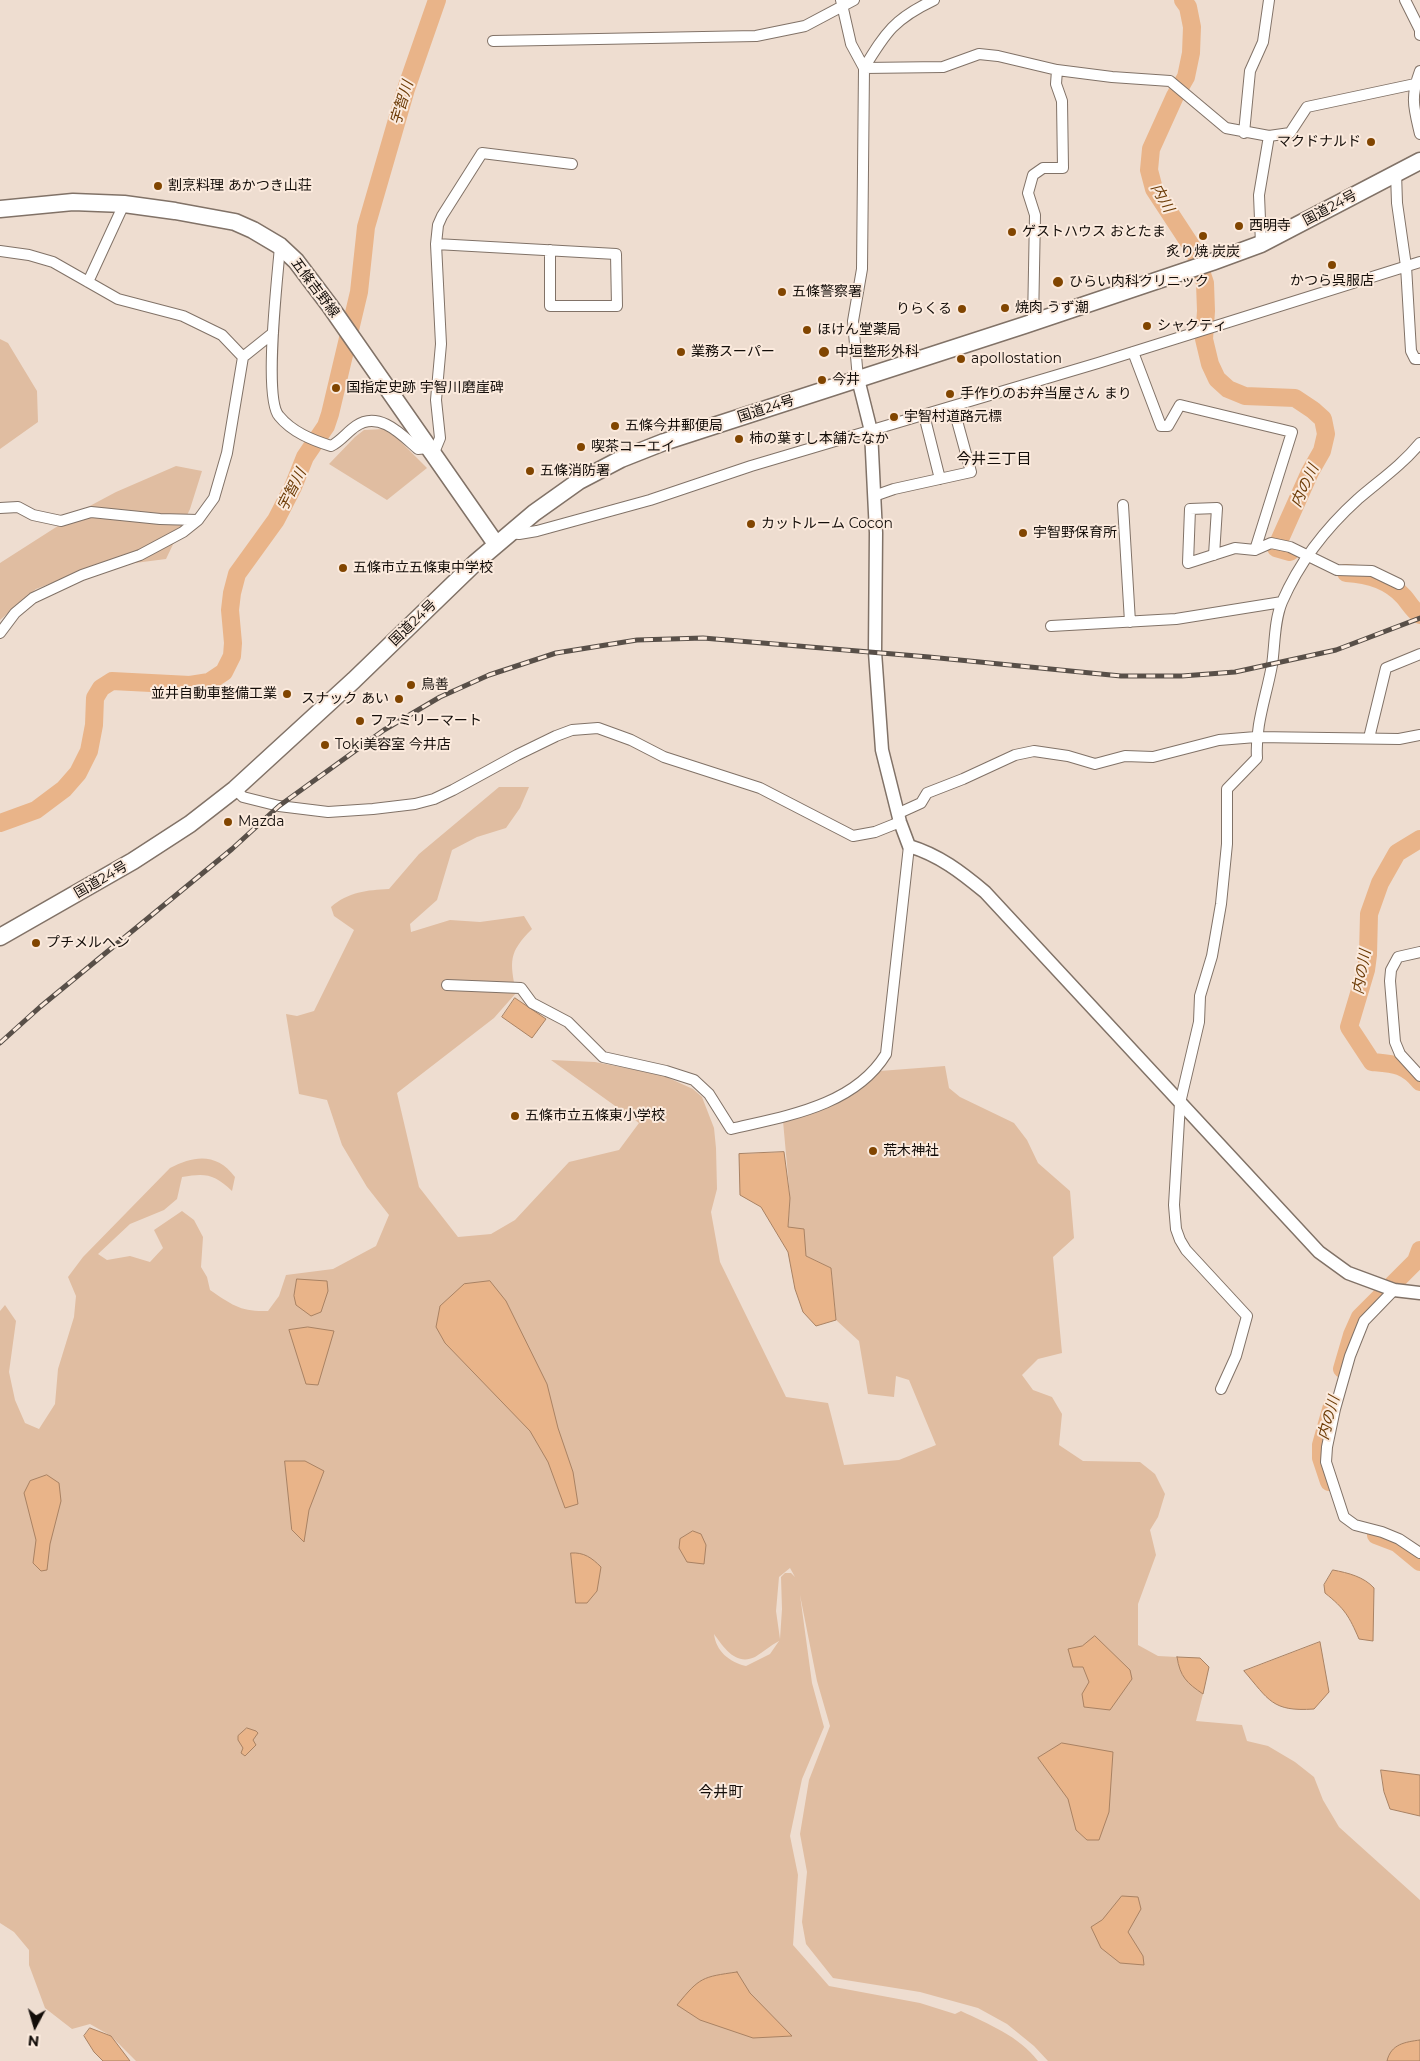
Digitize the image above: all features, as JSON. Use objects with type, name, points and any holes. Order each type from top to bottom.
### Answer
[{"type":"main road","name":"国道24号","points":[[0,937],[133,861],[190,824],[234,789],[354,680],[496,544],[534,513],[579,481],[621,459],[664,442],[1190,270],[1261,244],[1420,160]]},
{"type":"main road","name":"五條吉野線","points":[[0,208],[73,202],[124,204],[210,216],[235,222],[280,246],[296,261],[330,306],[430,452],[496,544]]},
{"type":"street","points":[[493,41],[756,36],[805,26],[841,3],[854,0]]},
{"type":"street","points":[[864,68],[883,38],[898,21],[934,0]]},
{"type":"street","points":[[1244,132],[1250,72],[1263,42],[1269,0]]},
{"type":"street","points":[[1405,0],[1420,30],[1420,35]]},
{"type":"street","points":[[447,985],[522,988],[532,1003],[568,1022],[603,1057],[666,1071],[694,1080],[709,1094],[731,1129],[781,1117],[829,1101],[862,1082],[878,1067],[886,1054],[909,846],[886,771],[882,750],[876,652],[874,496],[871,431],[858,379],[853,321],[862,269],[864,68],[851,44],[841,3]]},
{"type":"street","points":[[864,68],[943,66],[980,54],[998,56],[1057,70],[1112,78],[1170,81],[1226,128],[1269,136],[1290,133],[1307,107],[1415,84]]},
{"type":"street","points":[[1032,322],[1035,215],[1028,193],[1033,175],[1043,168],[1062,168],[1062,101],[1056,84],[1057,70]]},
{"type":"street","points":[[1420,71],[1415,84],[1412,104],[1420,134]]},
{"type":"street","points":[[1261,244],[1259,195],[1269,136]]},
{"type":"street","points":[[280,246],[273,333],[272,392],[277,416],[305,437],[331,446],[357,425],[368,421],[383,422],[395,429],[418,449],[430,452],[440,438],[436,400],[441,344],[436,244],[438,225],[442,216],[482,153],[572,164]]},
{"type":"street","points":[[1396,173],[1397,203],[1406,266],[1411,351],[1415,359],[1420,360]]},
{"type":"street","points":[[88,282],[124,204]]},
{"type":"street","points":[[436,244],[550,250],[616,254],[617,306],[550,306],[550,250]]},
{"type":"street","points":[[0,251],[29,255],[52,262],[118,299],[183,316],[222,335],[243,357]]},
{"type":"street","points":[[510,533],[519,534],[537,531],[650,500],[751,466],[1133,352],[1420,262]]},
{"type":"street","points":[[0,633],[15,613],[33,598],[82,575],[140,555],[183,532],[198,520],[214,498],[228,453],[243,357],[273,333]]},
{"type":"street","points":[[1133,352],[1161,426],[1168,426],[1180,405],[1292,432],[1255,550]]},
{"type":"street","points":[[874,496],[894,489],[971,472],[953,406]]},
{"type":"street","points":[[924,415],[940,479]]},
{"type":"street","points":[[1221,1389],[1236,1356],[1247,1316],[1186,1250],[1176,1229],[1174,1205],[1180,1103],[1199,1022],[1200,996],[1212,956],[1221,904],[1228,844],[1227,789],[1258,758],[1256,737],[1272,665],[1282,602],[1309,555],[1329,530],[1358,499],[1404,462],[1420,443]]},
{"type":"street","points":[[1123,505],[1130,622]]},
{"type":"street","points":[[0,508],[18,507],[33,516],[61,521],[91,512],[160,519],[198,520]]},
{"type":"street","points":[[1214,555],[1216,508],[1190,509],[1188,563],[1214,555],[1235,548],[1255,550],[1271,543],[1290,546],[1337,570],[1372,571],[1398,584]]},
{"type":"street","points":[[1051,626],[1176,619],[1282,602]]},
{"type":"street","points":[[1369,738],[1386,668],[1420,654]]},
{"type":"street","points":[[234,789],[243,797],[279,806],[328,812],[415,804],[434,799],[453,790],[556,736],[572,730],[598,728],[631,740],[664,757],[760,788],[853,836],[875,832],[900,818],[922,803],[928,793],[1015,755],[1034,751],[1068,756],[1096,764],[1125,756],[1154,757],[1219,740],[1256,737],[1399,738],[1420,734]]},
{"type":"street","points":[[909,846],[928,852],[958,870],[985,892],[1318,1252],[1348,1273],[1394,1290],[1420,1293]]},
{"type":"street","points":[[1420,952],[1398,957],[1391,970],[1390,981],[1395,1042],[1400,1054],[1420,1076]]},
{"type":"street","points":[[1394,1290],[1364,1321],[1357,1338],[1335,1409],[1327,1447],[1326,1462],[1344,1516],[1354,1525],[1382,1532],[1399,1539],[1420,1553]]},
{"type":"shaded area","points":[[0,339],[8,343],[37,391],[38,422],[0,449]]},
{"type":"shaded area","points":[[384,429],[393,434],[427,468],[387,500],[329,464],[364,430]]},
{"type":"shaded area","points":[[176,466],[202,471],[190,509],[166,559],[88,569],[36,589],[0,620],[0,563],[86,508],[116,492]]},
{"type":"shaded area","points":[[499,787],[529,787],[520,808],[506,828],[477,837],[452,850],[437,900],[410,924],[411,932],[450,920],[480,922],[524,916],[532,929],[524,937],[513,958],[512,965],[516,993],[494,1018],[397,1093],[419,1187],[458,1237],[491,1234],[515,1220],[569,1162],[619,1150],[639,1123],[551,1060],[595,1062],[662,1075],[693,1089],[702,1097],[714,1128],[717,1189],[711,1212],[720,1262],[786,1397],[828,1403],[844,1465],[899,1460],[936,1445],[909,1380],[896,1376],[894,1397],[868,1394],[859,1341],[836,1320],[831,1268],[806,1256],[788,1227],[790,1198],[783,1121],[833,1105],[864,1086],[880,1071],[945,1066],[949,1088],[960,1097],[1014,1123],[1027,1140],[1038,1163],[1070,1191],[1074,1238],[1053,1257],[1062,1353],[1038,1359],[1022,1375],[1033,1390],[1052,1397],[1062,1414],[1059,1445],[1083,1461],[1140,1462],[1155,1474],[1165,1494],[1158,1517],[1150,1530],[1156,1555],[1138,1604],[1138,1645],[1158,1656],[1177,1657],[1185,1679],[1203,1694],[1196,1721],[1242,1725],[1247,1741],[1268,1746],[1295,1762],[1314,1777],[1323,1800],[1339,1827],[1420,1900],[1420,2061],[1048,2061],[1034,2046],[1007,2024],[978,2008],[920,1992],[833,1978],[806,1944],[802,1922],[807,1872],[800,1834],[809,1780],[830,1726],[817,1681],[800,1595],[812,1683],[824,1727],[802,1779],[790,1836],[798,1875],[793,1945],[829,1986],[920,2003],[955,2014],[961,2011],[992,2026],[1022,2044],[1038,2061],[136,2061],[111,2036],[90,2024],[72,2029],[45,2008],[29,1965],[29,1950],[14,1932],[0,1923],[0,1311],[5,1305],[16,1321],[9,1372],[15,1400],[25,1423],[39,1429],[55,1404],[58,1369],[74,1317],[76,1296],[68,1277],[83,1257],[170,1168],[197,1159],[213,1160],[228,1169],[235,1177],[232,1191],[220,1181],[209,1176],[182,1177],[177,1199],[164,1210],[130,1224],[98,1254],[107,1260],[130,1256],[150,1262],[163,1248],[154,1230],[182,1211],[194,1220],[203,1237],[201,1267],[207,1277],[210,1290],[244,1309],[268,1311],[279,1296],[286,1275],[333,1269],[376,1246],[389,1215],[367,1187],[342,1145],[327,1100],[299,1094],[286,1014],[297,1016],[314,1011],[354,930],[334,916],[331,907],[351,895],[373,890],[389,889],[419,854]],"holes":[[[790,1568],[795,1577],[791,1573],[785,1573],[781,1577],[782,1609],[780,1639],[776,1611],[779,1577]],[[714,1634],[726,1650],[742,1659],[755,1657],[779,1641],[770,1654],[746,1666],[734,1662],[724,1655],[717,1646]]]},
{"type":"shaded area","points":[[515,998],[546,1019],[532,1038],[502,1017]]},
{"type":"shaded area","points":[[784,1152],[790,1198],[788,1227],[804,1229],[806,1256],[831,1268],[836,1320],[816,1326],[803,1312],[795,1289],[788,1252],[761,1207],[740,1195],[739,1154]]},
{"type":"shaded area","points":[[297,1279],[327,1281],[328,1291],[321,1312],[311,1316],[296,1305],[294,1296]]},
{"type":"shaded area","points":[[490,1281],[506,1301],[547,1384],[558,1428],[573,1472],[578,1504],[565,1508],[548,1462],[530,1431],[445,1343],[436,1327],[440,1306],[464,1284]]},
{"type":"shaded area","points":[[308,1327],[334,1331],[318,1385],[306,1384],[289,1330]]},
{"type":"shaded area","points":[[285,1461],[305,1461],[324,1471],[309,1510],[304,1542],[292,1530]]},
{"type":"shaded area","points":[[47,1475],[59,1483],[61,1501],[50,1544],[47,1570],[41,1571],[33,1563],[36,1540],[24,1493],[30,1481]]},
{"type":"shaded area","points":[[693,1531],[701,1534],[706,1545],[704,1564],[687,1562],[679,1548],[680,1539]]},
{"type":"shaded area","points":[[571,1553],[588,1556],[601,1567],[597,1591],[587,1603],[576,1603]]},
{"type":"shaded area","points":[[1333,1570],[1356,1576],[1374,1588],[1373,1641],[1359,1639],[1346,1613],[1325,1593],[1324,1585]]},
{"type":"shaded area","points":[[1095,1636],[1130,1670],[1132,1679],[1110,1710],[1084,1707],[1082,1694],[1089,1682],[1083,1667],[1073,1667],[1068,1649],[1082,1646]]},
{"type":"shaded area","points":[[1320,1642],[1329,1692],[1314,1709],[1280,1706],[1266,1697],[1244,1671]]},
{"type":"shaded area","points":[[1177,1657],[1200,1658],[1209,1667],[1203,1694],[1182,1675]]},
{"type":"shaded area","points":[[247,1728],[258,1733],[253,1740],[256,1745],[245,1756],[241,1753],[243,1748],[238,1740],[238,1736]]},
{"type":"shaded area","points":[[1062,1743],[1113,1752],[1109,1812],[1099,1840],[1087,1840],[1076,1830],[1068,1799],[1038,1758]]},
{"type":"shaded area","points":[[1381,1770],[1420,1775],[1420,1816],[1390,1809],[1384,1792]]},
{"type":"shaded area","points":[[1122,1896],[1138,1897],[1141,1909],[1128,1932],[1143,1956],[1144,1965],[1120,1963],[1101,1948],[1091,1927],[1102,1920]]},
{"type":"shaded area","points":[[737,1972],[750,1993],[792,2036],[753,2038],[700,2020],[677,2005],[702,1980],[716,1975]]},
{"type":"shaded area","points":[[90,2028],[111,2036],[130,2061],[103,2061],[94,2052],[84,2036]]},
{"type":"shaded area","points":[[1420,2040],[1420,2061],[1387,2061],[1395,2047]]},
{"type":"waterway","name":"宇智川","points":[[0,823],[36,810],[64,789],[78,773],[89,751],[94,725],[95,698],[101,688],[112,681],[190,685],[209,682],[224,672],[232,656],[233,643],[230,610],[237,574],[276,520],[293,487],[305,457],[326,426],[330,414],[359,292],[366,227],[406,89],[437,0]]},
{"type":"waterway","name":"内川","points":[[1183,0],[1188,7],[1192,27],[1191,53],[1186,77],[1175,96],[1151,149],[1149,170],[1154,189],[1194,250],[1205,283],[1204,339],[1210,364],[1217,379],[1228,389],[1245,396],[1295,398],[1323,419],[1326,434],[1322,451],[1310,472],[1276,548],[1290,552]]},
{"type":"waterway","name":"内の川","points":[[1346,573],[1362,575],[1385,582],[1398,591],[1420,615]]},
{"type":"waterway","name":"内の川","points":[[1420,839],[1397,853],[1380,883],[1369,914],[1366,970],[1349,1027],[1372,1062],[1387,1063],[1404,1068],[1420,1082]]},
{"type":"waterway","name":"内の川","points":[[1342,1369],[1352,1335],[1360,1317],[1416,1261],[1420,1250]]},
{"type":"waterway","name":"内の川","points":[[1329,1482],[1321,1458],[1321,1445],[1332,1406]]},
{"type":"waterway","name":"内の川","points":[[1376,1535],[1397,1543],[1420,1562]]},
{"type":"railway","points":[[0,1043],[40,1007],[232,849],[279,806],[384,730],[440,697],[489,675],[556,653],[637,640],[703,638],[929,657],[1121,676],[1182,676],[1235,672],[1336,650],[1420,618]]},
{"type":"place","name":"マクドナルド","points":[[1371,142]]},
{"type":"place","name":"割烹料理 あかつき山荘","points":[[158,186]]},
{"type":"place","name":"西明寺","points":[[1239,226]]},
{"type":"place","name":"ゲストハウス おとたま","points":[[1012,232]]},
{"type":"place","name":"炙り焼 炭炭","points":[[1203,236]]},
{"type":"place","name":"かつら呉服店","points":[[1332,265]]},
{"type":"place","name":"ひらい内科クリニック","points":[[1058,282]]},
{"type":"place","name":"五條警察署","points":[[782,292]]},
{"type":"place","name":"焼肉 うず潮","points":[[1005,308]]},
{"type":"place","name":"りらくる","points":[[962,309]]},
{"type":"place","name":"シャクティ","points":[[1147,326]]},
{"type":"place","name":"ほけん堂薬局","points":[[807,330]]},
{"type":"place","name":"業務スーパー","points":[[681,352]]},
{"type":"place","name":"中垣整形外科","points":[[824,352]]},
{"type":"place","name":"apollostation","points":[[961,359]]},
{"type":"place","name":"今井","points":[[822,380]]},
{"type":"place","name":"国指定史跡 宇智川磨崖碑","points":[[336,388]]},
{"type":"place","name":"手作りのお弁当屋さん まり","points":[[950,394]]},
{"type":"place","name":"宇智村道路元標","points":[[894,417]]},
{"type":"place","name":"五條今井郵便局","points":[[615,426]]},
{"type":"place","name":"柿の葉すし本舗たなか","points":[[739,439]]},
{"type":"place","name":"喫茶コーエイ","points":[[581,447]]},
{"type":"place","name":"五條消防署","points":[[530,471]]},
{"type":"place","name":"カットルーム Cocon","points":[[751,524]]},
{"type":"place","name":"宇智野保育所","points":[[1023,533]]},
{"type":"place","name":"五條市立五條東中学校","points":[[343,568]]},
{"type":"place","name":"鳥善","points":[[411,685]]},
{"type":"place","name":"並井自動車整備工業","points":[[287,694]]},
{"type":"place","name":"スナック あい","points":[[399,699]]},
{"type":"place","name":"ファミリーマート","points":[[360,721]]},
{"type":"place","name":"Toki美容室 今井店","points":[[325,745]]},
{"type":"place","name":"Mazda","points":[[228,822]]},
{"type":"place","name":"プチメルヘン","points":[[36,943]]},
{"type":"place","name":"五條市立五條東小学校","points":[[515,1116]]},
{"type":"place","name":"荒木神社","points":[[873,1151]]},
{"type":"district","name":"今井三丁目","points":[[994,460]]},
{"type":"district","name":"今井町","points":[[721,1793]]}]
